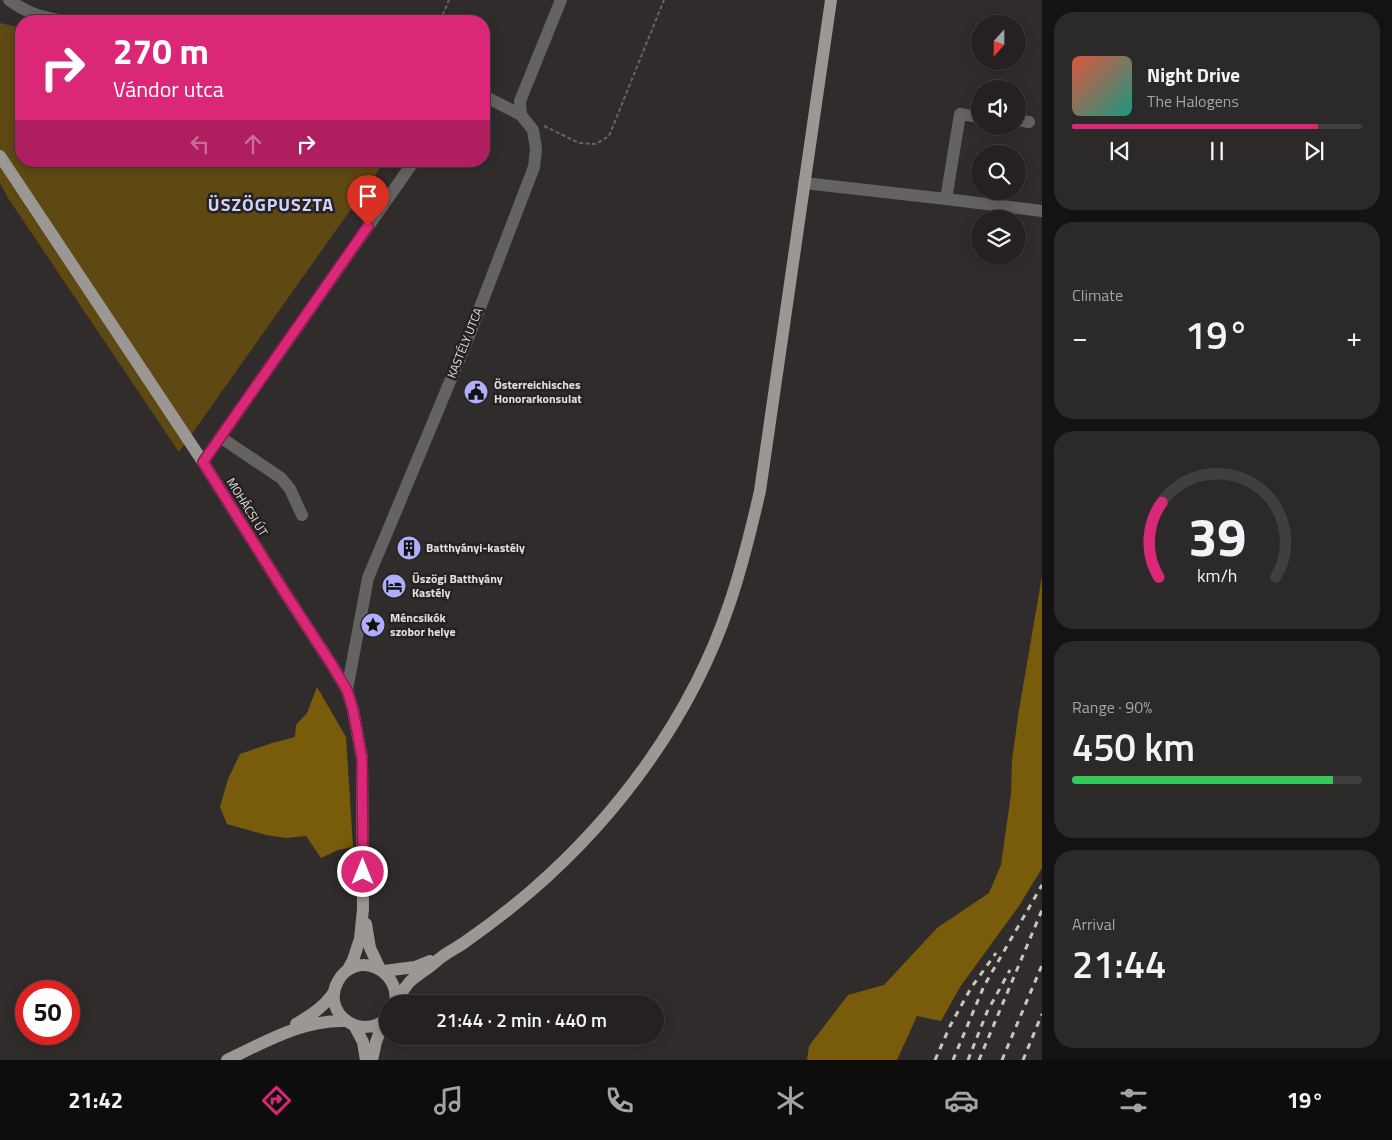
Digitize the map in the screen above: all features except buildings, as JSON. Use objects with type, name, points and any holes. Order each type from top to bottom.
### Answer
[{"type":"main road","points":[[401,995],[408,984],[442,957],[516,904],[553,871],[593,830],[640,773],[662,742],[686,701],[710,653],[735,588],[746,552],[760,491],[831,0]]},
{"type":"main road","name":"MOHÁCSI ÚT","points":[[0,156],[203,462],[347,690],[353,710],[362,758],[363,909]]},
{"type":"main road","points":[[363,909],[370,948],[382,970],[394,986],[396,995]]},
{"type":"main road","points":[[228,1060],[276,1036],[323,1006],[334,992],[338,980],[347,971],[353,960],[360,938],[363,909]]},
{"type":"main road","points":[[347,971],[360,966],[373,966],[382,970],[415,967],[442,957]]},
{"type":"main road","points":[[334,992],[336,1008],[350,1023],[363,1042],[366,1060]]},
{"type":"main road","points":[[276,1036],[318,1022],[350,1023],[360,1027],[373,1026],[379,1023]]},
{"type":"main road","points":[[372,1060],[379,1035]]},
{"type":"street","points":[[9,0],[25,11],[36,15]]},
{"type":"street","points":[[521,115],[520,101],[561,0]]},
{"type":"street","points":[[490,99],[521,115]]},
{"type":"street","points":[[946,198],[960,114],[971,115]]},
{"type":"street","name":"KASTÉLY UTCA","points":[[347,690],[368,578],[469,336],[534,166],[536,150],[533,130],[521,115]]},
{"type":"street","points":[[203,462],[410,167]]},
{"type":"street","points":[[804,183],[946,198],[1042,211]]},
{"type":"street","points":[[220,437],[281,478],[290,489],[302,515]]},
{"type":"path","points":[[443,15],[449,0]]},
{"type":"path","points":[[521,115],[579,143],[596,144],[609,136],[664,0]]},
{"type":"shaded area","points":[[0,23],[15,27],[15,167],[381,167],[179,452],[8,198],[0,183]]},
{"type":"shaded area","points":[[1042,576],[1042,868],[1019,906],[960,987],[941,1021],[917,1016],[897,1060],[807,1060],[809,1046],[848,995],[884,985],[937,928],[989,893],[1001,865],[1011,794],[1012,760],[1019,710]]},
{"type":"shaded area","points":[[317,687],[346,737],[353,847],[338,850],[321,858],[306,836],[286,838],[266,835],[227,824],[220,807],[228,779],[240,754],[295,737],[296,725],[307,713]]},
{"type":"railway","points":[[953,1060],[984,986],[1042,885]]},
{"type":"railway","points":[[979,1060],[1042,910]]},
{"type":"railway","points":[[935,1060],[950,1026],[971,988],[996,953]]},
{"type":"railway","points":[[1002,1060],[1042,965]]},
{"type":"railway","points":[[968,1060],[987,1012],[1010,970]]},
{"type":"railway","points":[[1023,1060],[1042,1014]]},
{"type":"place","name":"Österreichisches Honorarkonsulat","points":[[476,392]]},
{"type":"place","name":"Batthyányi-kastély","points":[[409,548]]},
{"type":"place","name":"Üszögi Batthyány Kastély","points":[[394,586]]},
{"type":"place","name":"Méncsikók szobor helye","points":[[373,625]]},
{"type":"district","name":"ÜSZÖGPUSZTA","points":[[271,205]]},
{"type":"route","points":[[363,872],[362,758],[353,710],[347,690],[203,462],[368,226]]}]
